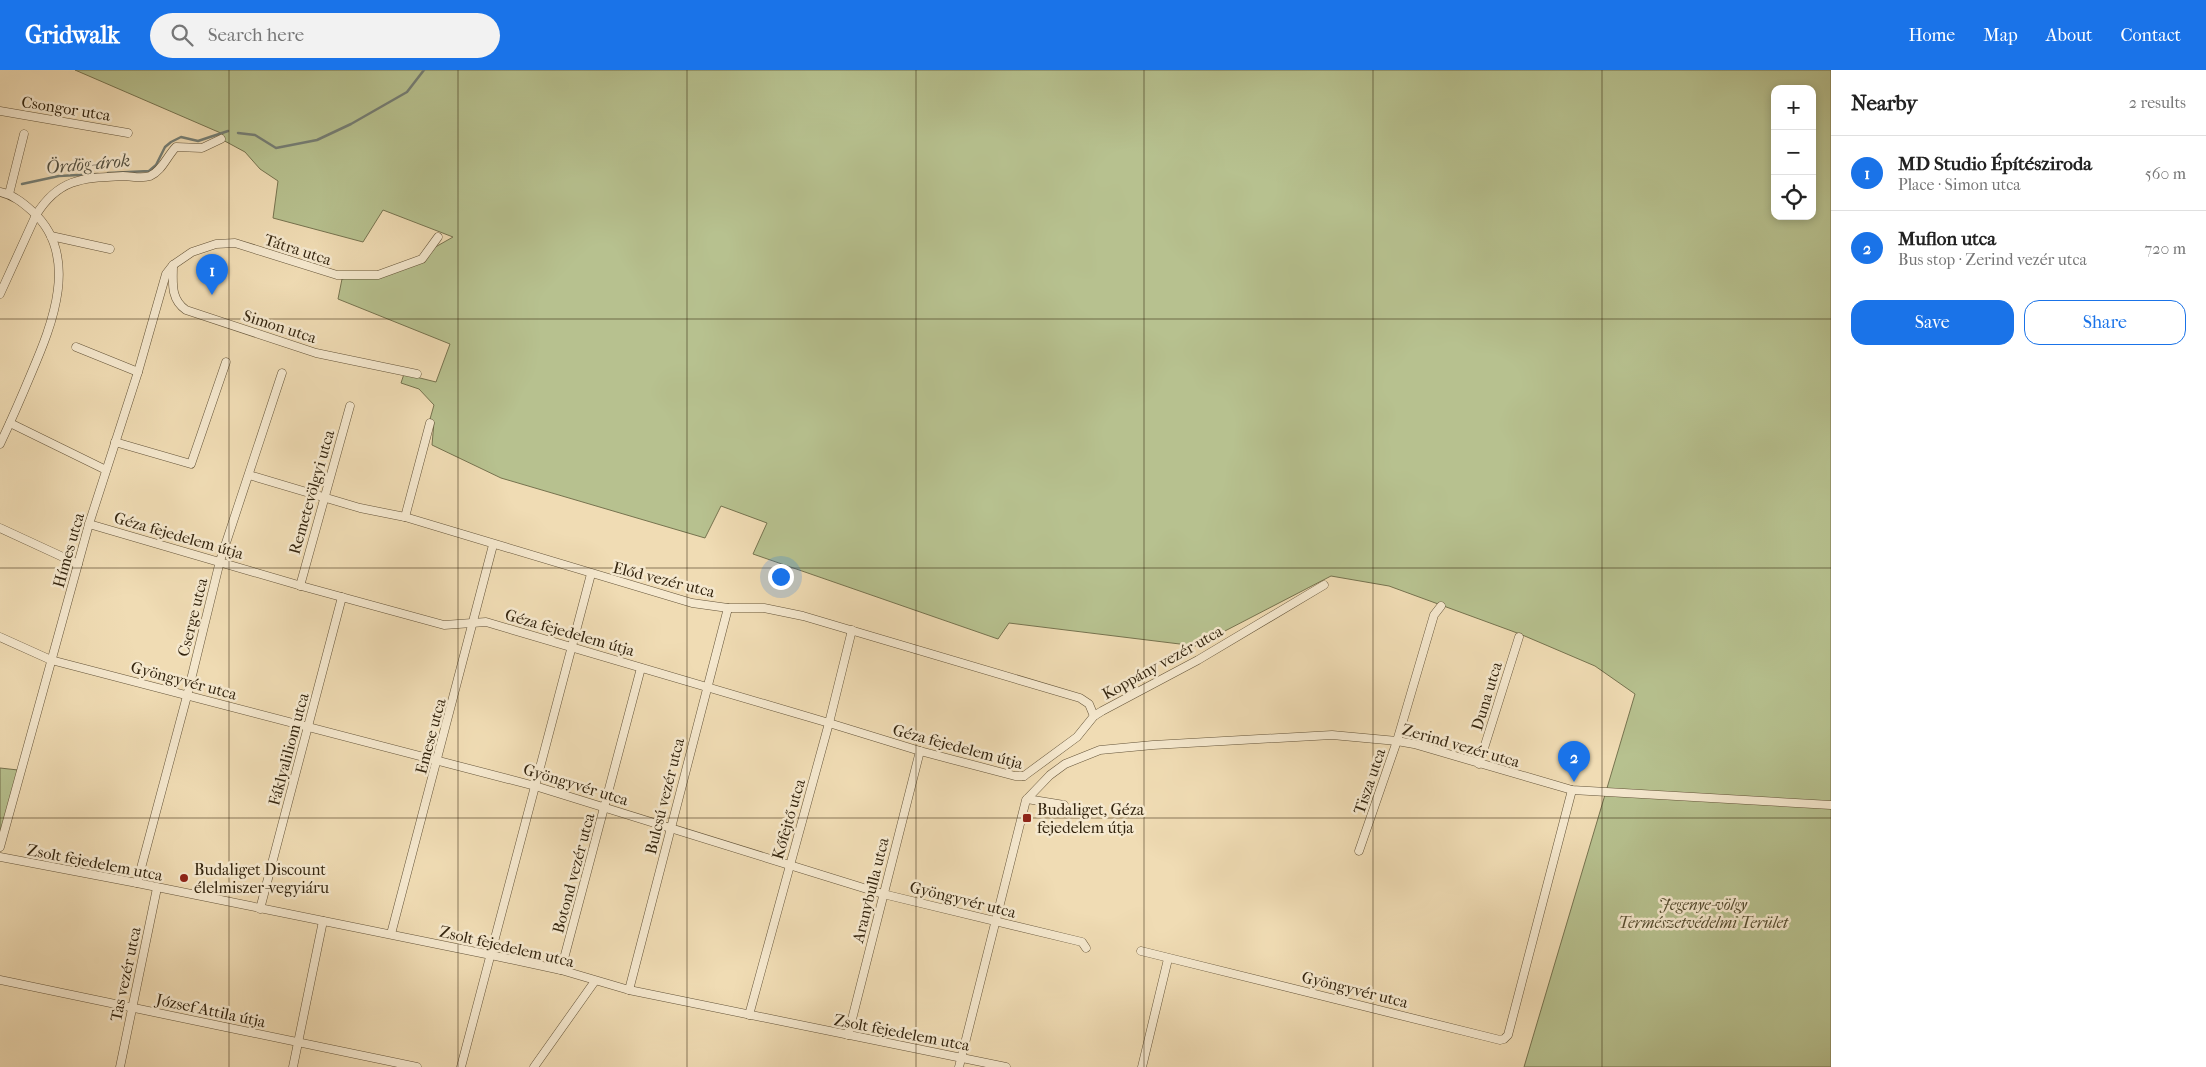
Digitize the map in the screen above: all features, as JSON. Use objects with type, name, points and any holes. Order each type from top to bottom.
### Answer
[{"type":"street","name":"Csongor utca","points":[[0,112],[128,133]]},
{"type":"street","points":[[9,194],[24,134]]},
{"type":"street","points":[[0,294],[36,215],[48,199],[64,185],[76,181],[150,176],[160,168],[173,150],[182,146],[202,148],[221,140]]},
{"type":"street","points":[[0,192],[9,194],[36,215],[51,236],[58,261],[58,287],[55,310],[48,335],[0,444]]},
{"type":"street","points":[[51,236],[110,249]]},
{"type":"street","name":"Tátra utca","points":[[173,265],[184,256],[203,247],[234,243],[337,275],[378,275],[422,260],[438,237]]},
{"type":"street","name":"Hímes utca","points":[[0,847],[89,524],[138,372],[158,298],[166,274],[173,265]]},
{"type":"street","name":"Simon utca","points":[[173,265],[174,298],[179,306],[186,310],[307,350],[417,374]]},
{"type":"street","points":[[76,347],[138,372]]},
{"type":"street","points":[[115,442],[191,464],[226,362]]},
{"type":"street","name":"Cserge utca","points":[[137,883],[187,696],[220,561],[282,373]]},
{"type":"street","name":"Remetevölgyi utca","points":[[300,586],[350,406]]},
{"type":"street","points":[[10,423],[106,470]]},
{"type":"street","points":[[405,517],[430,423]]},
{"type":"street","name":"Előd vezér utca","points":[[249,475],[360,508],[405,517],[692,604],[728,608],[764,608],[803,616],[1080,698],[1089,704],[1094,716]]},
{"type":"street","name":"Géza fejedelem útja","points":[[89,524],[300,586],[444,625],[486,622],[829,723],[920,752],[1015,776],[1024,776],[1034,790]]},
{"type":"street","points":[[0,528],[78,564]]},
{"type":"street","name":"Emese utca","points":[[391,934],[493,544]]},
{"type":"street","points":[[461,1067],[591,574]]},
{"type":"street","name":"Koppány vezér utca","points":[[1024,776],[1077,736],[1094,716],[1203,657],[1324,585]]},
{"type":"street","name":"Fáklyaliliom utca","points":[[260,909],[342,597]]},
{"type":"street","name":"Tisza utca","points":[[1359,851],[1397,741],[1434,615],[1441,606]]},
{"type":"street","name":"Bulcsú vezér utca","points":[[629,990],[728,608]]},
{"type":"street","name":"Kőfejtő utca","points":[[749,1015],[829,723],[852,630]]},
{"type":"street","name":"Gyöngyvér utca","points":[[0,637],[52,660],[535,786],[883,894],[1082,942],[1086,948]]},
{"type":"street","name":"Duna utca","points":[[1479,764],[1519,637]]},
{"type":"street","name":"Botond vezér utca","points":[[561,970],[641,668]]},
{"type":"street","name":"Zerind vezér utca","points":[[1027,799],[1034,790],[1065,764],[1100,750],[1153,745],[1332,735],[1397,741],[1572,790],[1831,805]]},
{"type":"street","name":"Aranybulla utca","points":[[848,1035],[920,752]]},
{"type":"street","name":"Gyöngyvér utca","points":[[1141,951],[1500,1040],[1504,1039],[1508,1035],[1524,978],[1572,790]]},
{"type":"street","points":[[959,1067],[1027,799],[1064,805]]},
{"type":"street","name":"Zsolt fejedelem utca","points":[[0,857],[391,934],[561,970],[629,990],[1006,1067]]},
{"type":"street","name":"Tas vezér utca","points":[[120,1067],[157,888]]},
{"type":"street","points":[[293,1067],[323,920]]},
{"type":"street","points":[[1142,1067],[1168,959]]},
{"type":"street","name":"József Attila útja","points":[[0,980],[298,1044],[417,1067]]},
{"type":"street","points":[[534,1067],[595,981]]},
{"type":"green space","name":"Jegenye-völgy Természetvédelmi Terület","points":[[75,70],[1831,70],[1831,1067],[1524,1067],[1635,694],[1595,666],[1520,634],[1389,586],[1331,576],[1196,646],[1009,623],[998,639],[753,554],[767,523],[721,506],[705,538],[501,478],[432,445],[434,422],[430,419],[434,405],[419,389],[401,383],[404,374],[436,382],[450,344],[338,299],[342,279],[402,266],[453,237],[383,210],[363,242],[273,218],[278,181],[260,169],[245,152],[221,139],[223,134]]},
{"type":"green space","points":[[0,768],[18,770],[0,837]]},
{"type":"waterway","name":"Ördög-árok","points":[[238,133],[255,135],[276,148],[317,140],[351,124],[407,92],[424,70]]},
{"type":"waterway","name":"Ördög-árok","points":[[108,173],[149,171],[156,165],[165,147],[171,142],[181,137],[198,141],[228,131]]},
{"type":"waterway","name":"Ördög-árok","points":[[22,184],[59,176],[98,174]]},
{"type":"place","name":"MD Studio Építésziroda","points":[[212,295]]},
{"type":"place","name":"Muflon utca","points":[[1574,782]]},
{"type":"place","name":"Budaliget, Géza fejedelem útja","points":[[1027,818]]},
{"type":"place","name":"Budaliget Discount élelmiszer-vegyiáru","points":[[184,878]]}]
